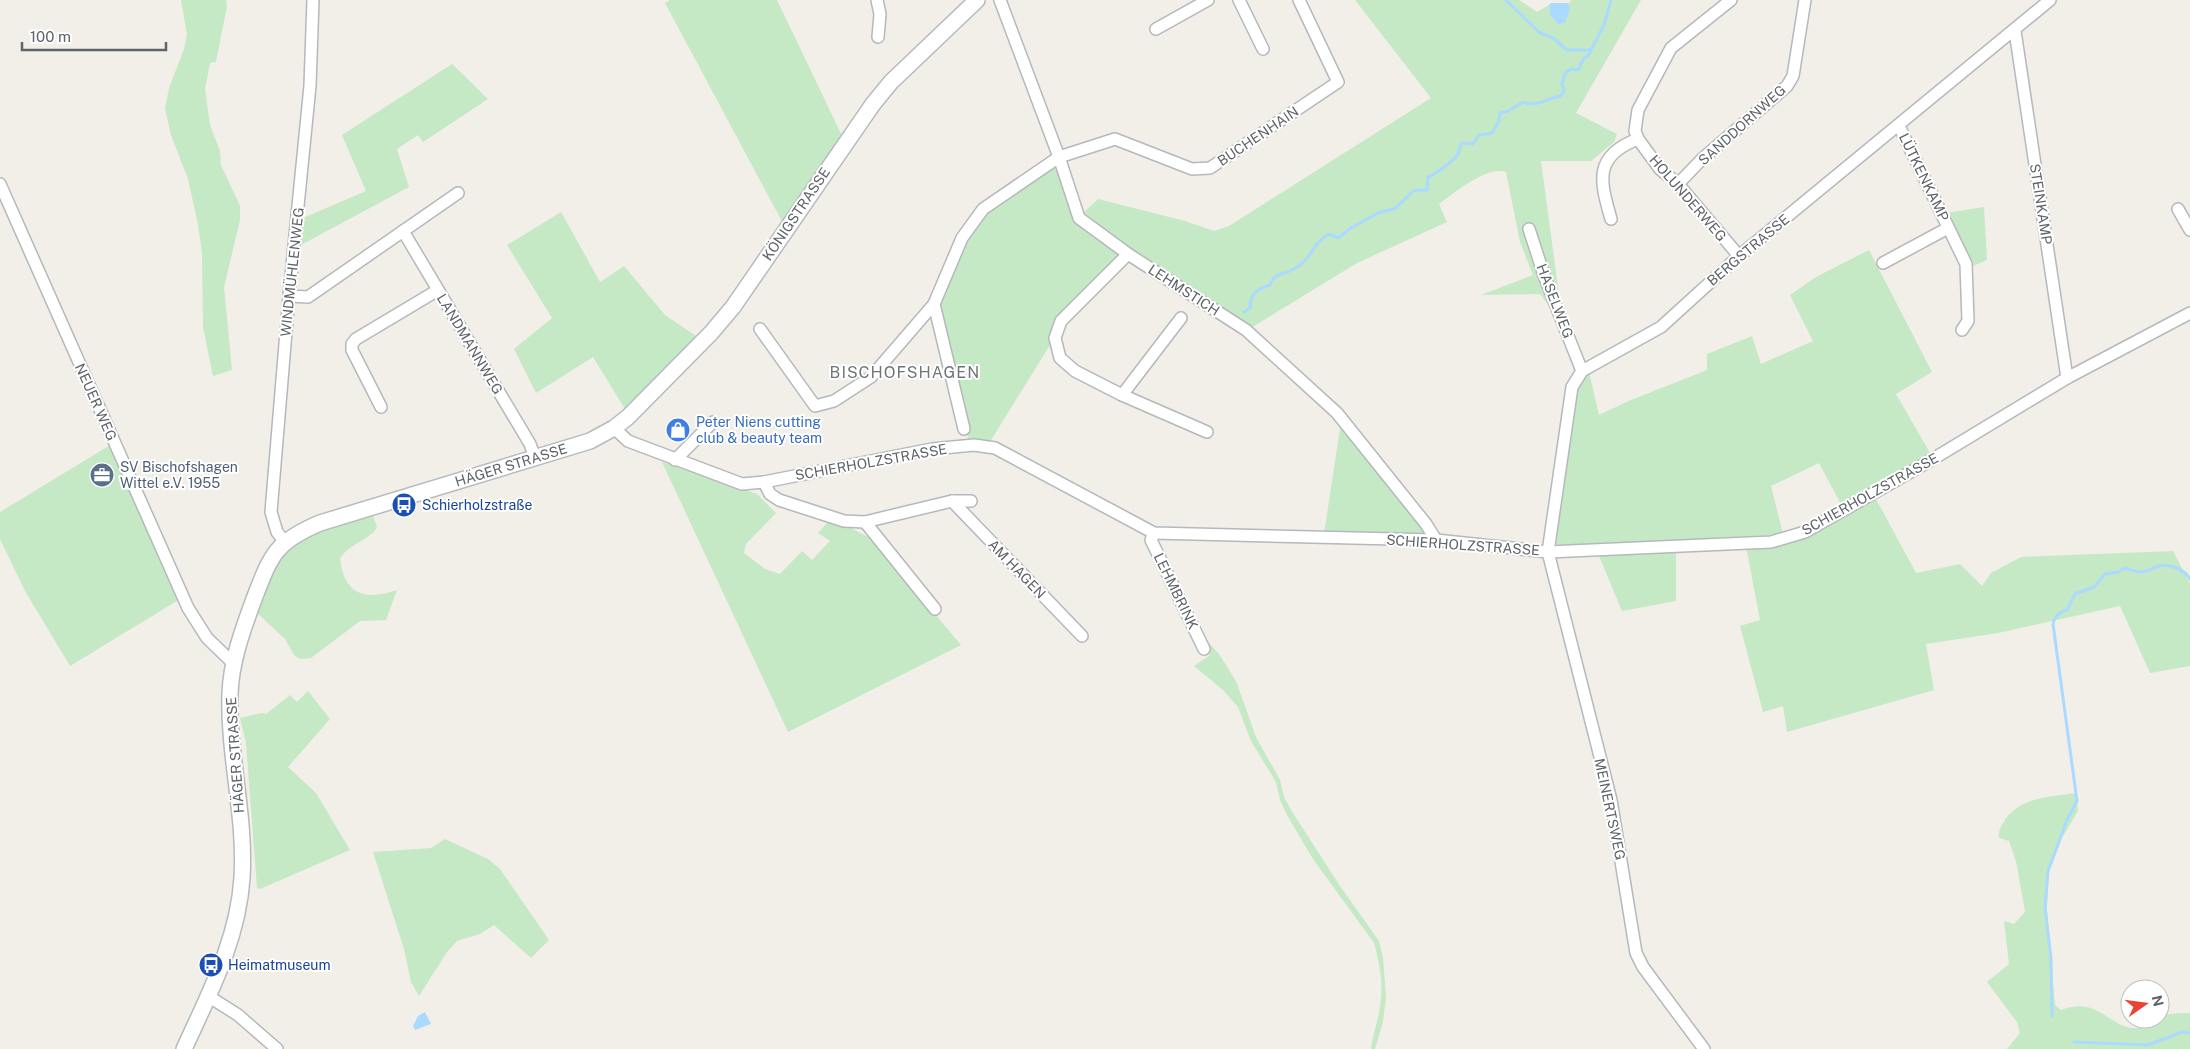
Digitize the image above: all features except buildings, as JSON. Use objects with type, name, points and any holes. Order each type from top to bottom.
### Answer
[{"type":"main road","name":"KÖNIGSTRASSE","points":[[614,428],[683,363],[733,307],[848,138],[891,82],[977,0]]},
{"type":"main road","name":"HÄGER STRASSE","points":[[184,1049],[224,958],[234,925],[242,877],[240,814],[231,725],[230,693],[234,664],[260,583],[270,560],[284,541],[320,523],[590,441],[614,428]]},
{"type":"street","name":"WINDMÜHLENWEG","points":[[284,541],[277,532],[271,512],[289,296],[310,86],[313,0]]},
{"type":"street","points":[[876,0],[880,14],[878,37]]},
{"type":"street","name":"LEHMSTICH","points":[[1000,0],[1059,157],[1079,218],[1128,254],[1246,330],[1337,413],[1426,524],[1436,540]]},
{"type":"street","points":[[1156,29],[1208,0]]},
{"type":"street","points":[[1239,0],[1263,49]]},
{"type":"street","name":"BUCHENHAIN","points":[[1059,157],[1114,139],[1192,169],[1210,168],[1338,82],[1299,0]]},
{"type":"street","points":[[1611,219],[1602,189],[1602,170],[1608,159],[1630,142],[1638,140],[1635,131],[1638,110],[1671,48],[1731,0]]},
{"type":"street","name":"SANDDORNWEG","points":[[1678,184],[1702,159],[1787,86],[1793,76],[1805,0]]},
{"type":"street","name":"BERGSTRASSE","points":[[1582,371],[1661,327],[1739,256],[2015,31],[2050,0]]},
{"type":"street","name":"STEINKAMP","points":[[2015,31],[2067,378]]},
{"type":"street","name":"LÜTKENKAMP","points":[[1899,126],[1966,264],[1968,321],[1962,330]]},
{"type":"street","name":"HOLUNDERWEG","points":[[1638,140],[1660,169],[1678,184],[1739,256]]},
{"type":"street","points":[[760,329],[815,406],[834,401],[870,377],[934,304],[962,238],[983,209],[1059,157]]},
{"type":"street","name":"NEUER WEG","points":[[0,184],[188,608],[207,638],[234,664]]},
{"type":"street","points":[[289,296],[308,297],[458,192]]},
{"type":"street","points":[[2178,209],[2190,230]]},
{"type":"street","name":"LÜTKENKAMP","points":[[1883,263],[1948,228]]},
{"type":"street","name":"HASELWEG","points":[[1530,229],[1545,278],[1582,371]]},
{"type":"street","name":"LANDMANNWEG","points":[[402,231],[530,444],[535,458]]},
{"type":"street","points":[[1128,254],[1061,321],[1055,338],[1060,358],[1075,370],[1122,394],[1207,432]]},
{"type":"street","points":[[381,407],[352,350],[352,344],[356,339],[438,290]]},
{"type":"street","points":[[934,304],[964,429]]},
{"type":"street","name":"SCHIERHOLZSTRASSE","points":[[614,428],[628,441],[742,484],[764,482],[932,449],[974,445],[995,448],[1154,533],[1436,540],[1548,552],[1771,542],[1805,532],[1924,465],[2067,378],[2190,313]]},
{"type":"street","points":[[1122,394],[1181,318]]},
{"type":"street","points":[[1548,552],[1566,418],[1572,387],[1582,371]]},
{"type":"street","points":[[675,460],[713,422]]},
{"type":"street","points":[[764,482],[770,494],[778,500],[844,521],[865,522],[952,501],[970,501]]},
{"type":"street","name":"AM HAGEN","points":[[952,501],[1082,636]]},
{"type":"street","points":[[865,522],[935,609]]},
{"type":"street","name":"LEHMBRINK","points":[[1154,533],[1151,540],[1204,649]]},
{"type":"street","name":"MEINERTSWEG","points":[[1548,552],[1611,800],[1636,953],[1644,967],[1704,1049]]},
{"type":"street","points":[[208,996],[238,1015],[277,1049]]},
{"type":"green space","points":[[181,0],[226,0],[227,6],[216,62],[210,63],[205,89],[210,125],[220,151],[221,165],[240,206],[240,220],[224,287],[232,370],[213,376],[203,327],[202,253],[198,224],[188,179],[171,135],[165,109],[169,88],[184,49],[187,34]]},
{"type":"green space","points":[[670,0],[777,0],[844,140],[785,227],[665,3]]},
{"type":"green space","points":[[1355,0],[1519,0],[1537,12],[1549,5],[1550,15],[1558,24],[1570,10],[1568,4],[1571,0],[1641,0],[1576,113],[1617,134],[1614,142],[1591,161],[1541,161],[1561,310],[1554,313],[1540,294],[1481,295],[1533,275],[1520,242],[1506,172],[1490,172],[1480,176],[1439,204],[1447,222],[1357,263],[1251,328],[1225,309],[1129,250],[1084,212],[1098,199],[1185,221],[1214,231],[1229,226],[1431,98]]},
{"type":"green space","points":[[452,64],[488,99],[423,142],[418,135],[397,149],[409,187],[299,246],[303,218],[366,191],[342,135]]},
{"type":"green space","points":[[1054,164],[1077,220],[1122,257],[1059,320],[1050,345],[988,445],[969,441],[937,304],[964,239],[980,215]]},
{"type":"green space","points":[[1984,207],[1987,260],[1973,266],[1947,213]]},
{"type":"green space","points":[[561,212],[600,282],[624,266],[665,315],[702,340],[628,414],[593,357],[536,393],[514,349],[552,318],[507,245]]},
{"type":"green space","points":[[1869,250],[1932,372],[1896,394],[1930,453],[1843,508],[1819,463],[1771,486],[1783,534],[1563,547],[1556,544],[1575,388],[1589,372],[1599,415],[1631,400],[1707,370],[1707,354],[1752,336],[1761,364],[1813,341],[1790,295],[1816,277]]},
{"type":"green space","points":[[1341,422],[1414,513],[1424,534],[1324,534]]},
{"type":"green space","points":[[112,444],[180,599],[70,666],[25,591],[0,539],[0,512]]},
{"type":"green space","points":[[662,462],[757,494],[776,513],[746,544],[744,553],[765,569],[780,574],[802,551],[812,560],[830,541],[818,533],[829,521],[847,526],[872,539],[961,645],[788,732]]},
{"type":"green space","points":[[1876,499],[1916,573],[1960,564],[1982,586],[1991,573],[2021,557],[2173,551],[2190,584],[2190,666],[2150,673],[2120,606],[1998,633],[1926,644],[1934,690],[1787,732],[1783,706],[1763,712],[1740,626],[1760,620],[1746,546],[1781,544],[1806,538]]},
{"type":"green space","points":[[372,513],[377,527],[340,558],[346,580],[358,592],[375,595],[397,590],[386,620],[360,621],[311,658],[300,659],[294,655],[285,639],[256,612],[275,562],[284,549],[302,536]]},
{"type":"green space","points":[[1676,548],[1676,601],[1622,611],[1597,551]]},
{"type":"green space","points":[[1201,634],[1219,654],[1236,681],[1256,737],[1280,780],[1284,797],[1291,810],[1340,886],[1379,941],[1383,958],[1386,997],[1383,1022],[1375,1049],[1371,1049],[1380,1005],[1381,984],[1374,943],[1313,859],[1287,815],[1280,800],[1276,782],[1251,741],[1238,707],[1223,690],[1194,666],[1210,655]]},
{"type":"green space","points":[[308,691],[330,719],[288,767],[316,793],[350,850],[260,889],[257,888],[246,743],[240,718],[262,713],[266,714],[290,695],[297,702]]},
{"type":"green space","points":[[2076,793],[2078,811],[2062,838],[2049,871],[2047,908],[2055,1005],[2061,1010],[2074,1007],[2094,1009],[2120,1025],[2120,1029],[2170,1029],[2170,1014],[2190,1013],[2190,1049],[2007,1049],[2020,1033],[2017,1022],[1987,982],[2009,964],[2004,921],[2014,924],[2025,912],[2016,861],[2009,841],[1999,838],[1999,832],[2009,814],[2026,803],[2045,797]]},
{"type":"green space","points":[[445,839],[488,859],[500,869],[549,940],[531,958],[494,925],[480,934],[457,941],[447,952],[419,996],[411,982],[404,949],[373,852],[431,848]]},
{"type":"water","points":[[1551,3],[1568,3],[1570,9],[1565,23],[1558,24],[1550,15],[1549,5]]},
{"type":"water","points":[[425,1012],[431,1024],[415,1030],[413,1026],[418,1016]]},
{"type":"waterway","points":[[1506,0],[1540,33],[1553,38],[1567,50],[1591,50]]},
{"type":"waterway","points":[[1244,312],[1250,308],[1255,292],[1270,285],[1277,276],[1300,266],[1324,237],[1329,234],[1338,238],[1351,228],[1378,213],[1396,208],[1413,191],[1427,190],[1428,177],[1453,160],[1458,154],[1462,143],[1473,144],[1479,135],[1492,133],[1499,121],[1500,113],[1508,111],[1523,102],[1532,104],[1561,96],[1564,90],[1562,84],[1565,73],[1571,69],[1578,70],[1584,58],[1588,56],[1604,25],[1611,0]]},
{"type":"waterway","points":[[2052,1016],[2051,958],[2045,908],[2048,871],[2067,820],[2077,801],[2053,624],[2057,615],[2067,610],[2075,594],[2094,587],[2105,574],[2118,572],[2125,568],[2136,572],[2148,571],[2163,565],[2181,570],[2190,579]]},
{"type":"waterway","points":[[2074,1042],[2148,1045],[2182,1032],[2190,1033]]},
{"type":"place","name":"Peter Niens cutting club & beauty team","points":[[678,430]]},
{"type":"place","name":"SV Bischofshagen Wittel e.V. 1955","points":[[102,475]]},
{"type":"place","name":"Schierholzstraße","points":[[404,505]]},
{"type":"place","name":"Heimatmuseum","points":[[211,965]]},
{"type":"district","name":"BISCHOFSHAGEN","points":[[905,372]]}]
